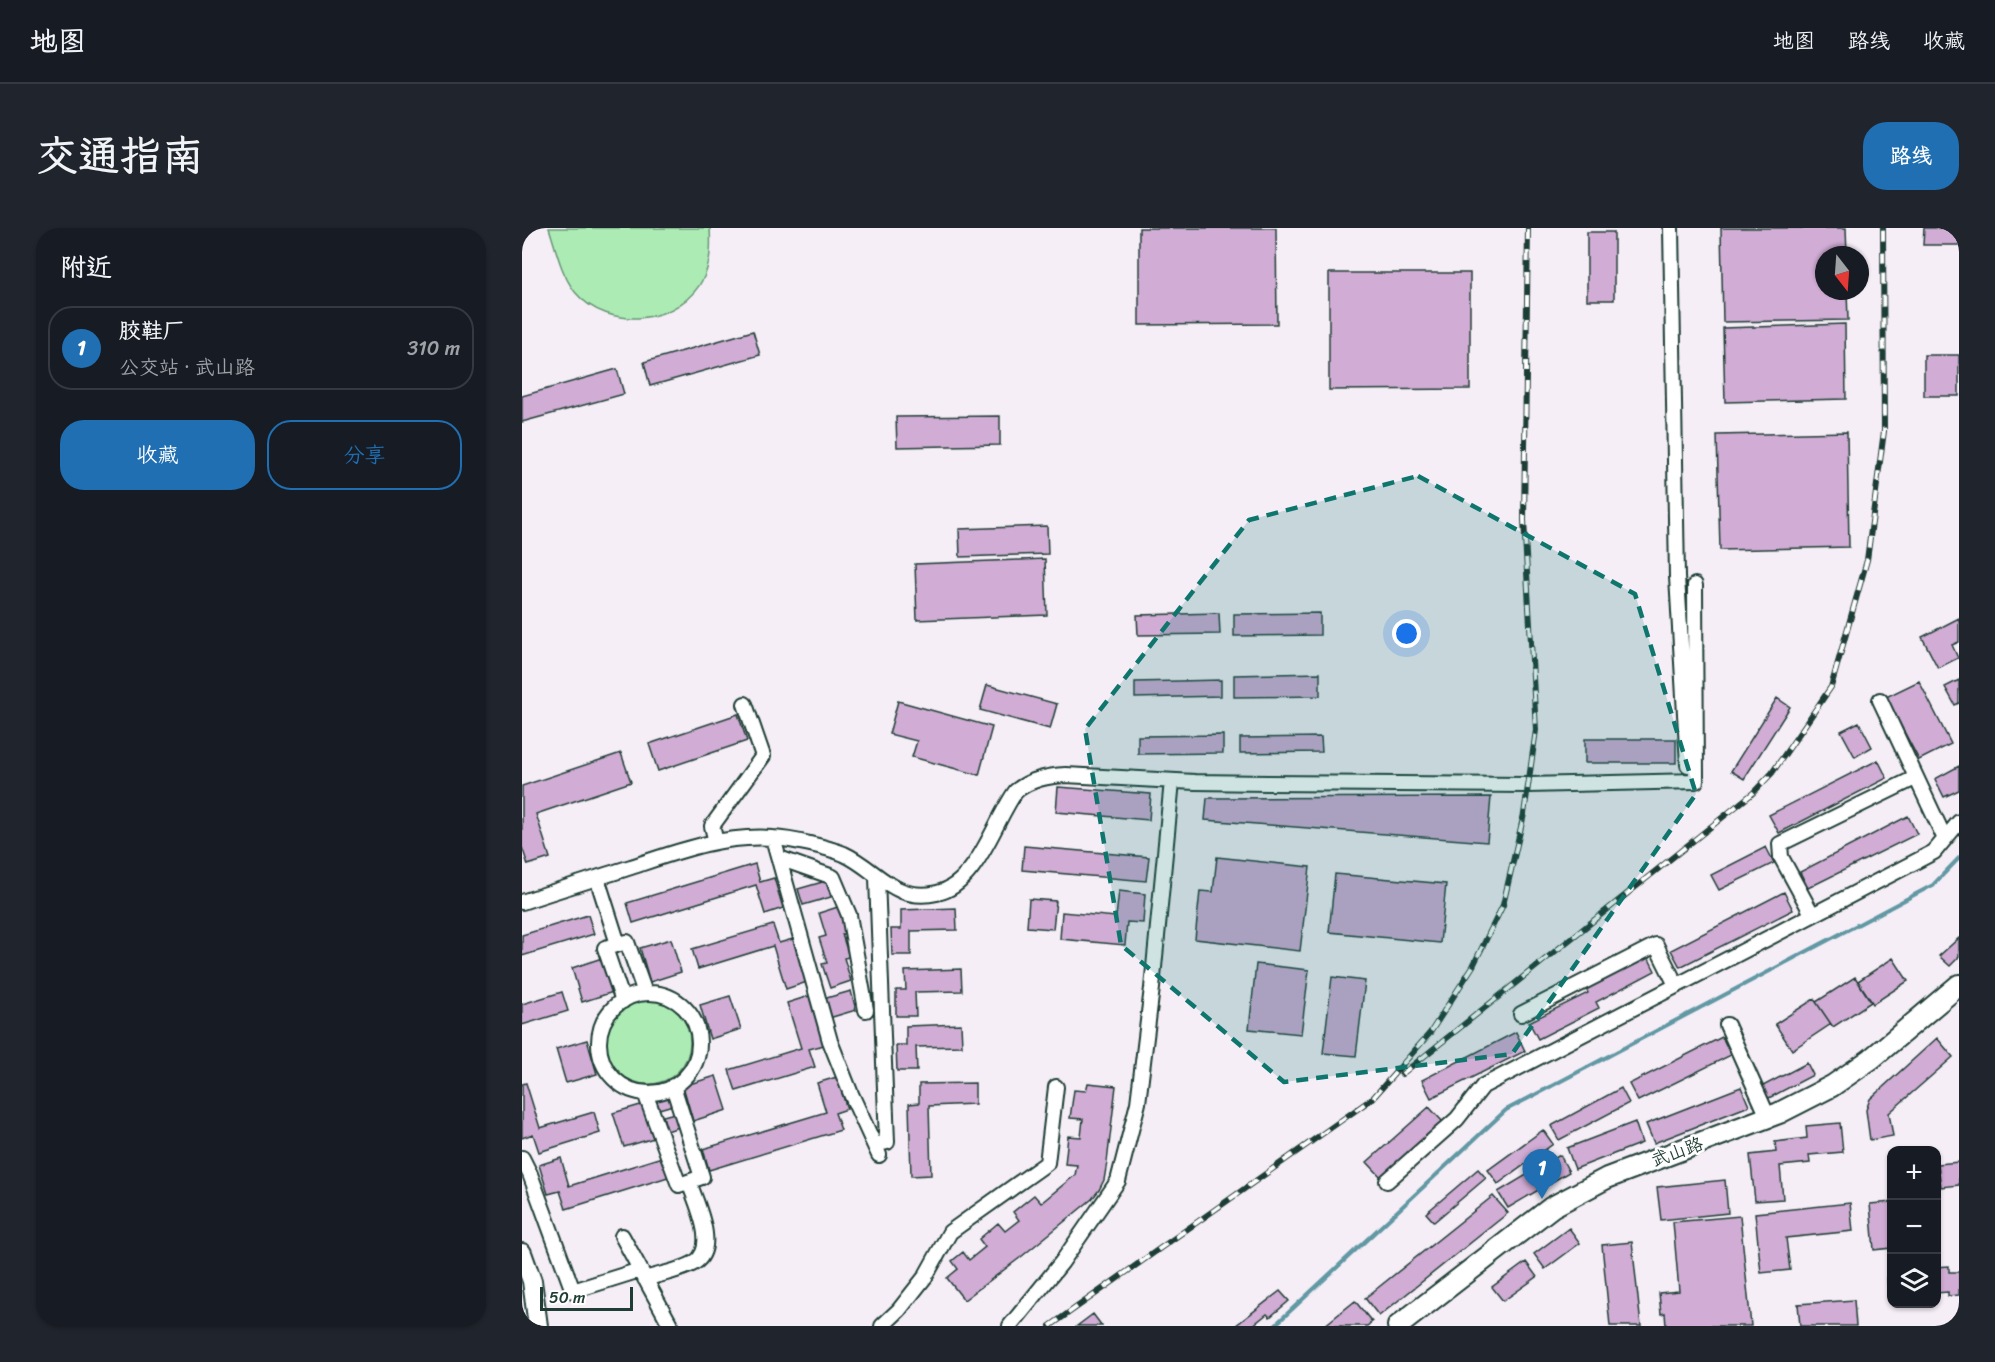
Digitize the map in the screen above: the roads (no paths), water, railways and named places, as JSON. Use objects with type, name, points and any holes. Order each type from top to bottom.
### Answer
[{"type":"main road","name":"武山路","points":[[1398,1326],[1552,1207],[1607,1178],[1768,1117],[1832,1086],[1871,1059],[1959,985]]},
{"type":"street","points":[[1671,228],[1677,576],[1689,782]]},
{"type":"street","points":[[522,902],[697,846],[716,842],[773,838],[842,854],[855,860],[891,887],[910,894],[938,893],[951,888],[974,865],[1016,791],[1034,780],[1066,775],[1172,781],[1528,786],[1696,781],[1695,585]]},
{"type":"street","points":[[1880,700],[1945,839]]},
{"type":"street","points":[[716,842],[712,826],[763,756],[745,704]]},
{"type":"street","points":[[1812,914],[1781,857],[1779,844],[1915,778]]},
{"type":"street","points":[[1010,1326],[1062,1262],[1118,1181],[1138,1103],[1152,988],[1172,781]]},
{"type":"street","points":[[1387,1181],[1457,1119],[1483,1086],[1934,852],[1959,822]]},
{"type":"street","points":[[773,838],[830,1041],[850,1094],[877,1150],[886,1142],[877,878]]},
{"type":"street","points":[[779,858],[833,878],[849,915],[866,1010]]},
{"type":"street","points":[[597,878],[618,944]]},
{"type":"street","points":[[623,1001],[605,948],[627,942],[645,993]]},
{"type":"street","points":[[1521,1014],[1656,945],[1676,985]]},
{"type":"street","points":[[654,992],[673,998],[688,1010],[698,1028],[700,1047],[694,1066],[682,1081],[664,1091],[645,1093],[626,1087],[610,1075],[601,1058],[599,1038],[605,1019],[617,1004],[634,994],[645,993],[654,992]]},
{"type":"street","points":[[1726,1025],[1768,1117]]},
{"type":"street","points":[[645,1093],[679,1185],[702,1177],[673,1086]]},
{"type":"street","points":[[882,1326],[899,1310],[925,1277],[950,1232],[1047,1163],[1056,1087]]},
{"type":"street","points":[[522,1158],[573,1291],[691,1265],[703,1254],[707,1239],[689,1182]]},
{"type":"street","points":[[622,1236],[670,1326]]},
{"type":"street","points":[[522,1253],[532,1281],[538,1326]]},
{"type":"waterway","points":[[1274,1326],[1506,1110],[1933,885],[1959,858]]},
{"type":"railway","points":[[1050,1326],[1373,1098],[1430,1033],[1473,966],[1503,905],[1524,814],[1536,730],[1524,520],[1528,228]]},
{"type":"railway","points":[[1402,1074],[1753,793],[1772,773],[1831,687],[1867,560],[1884,431],[1883,228]]},
{"type":"place","name":"胶鞋厂","points":[[1542,1199]]}]
